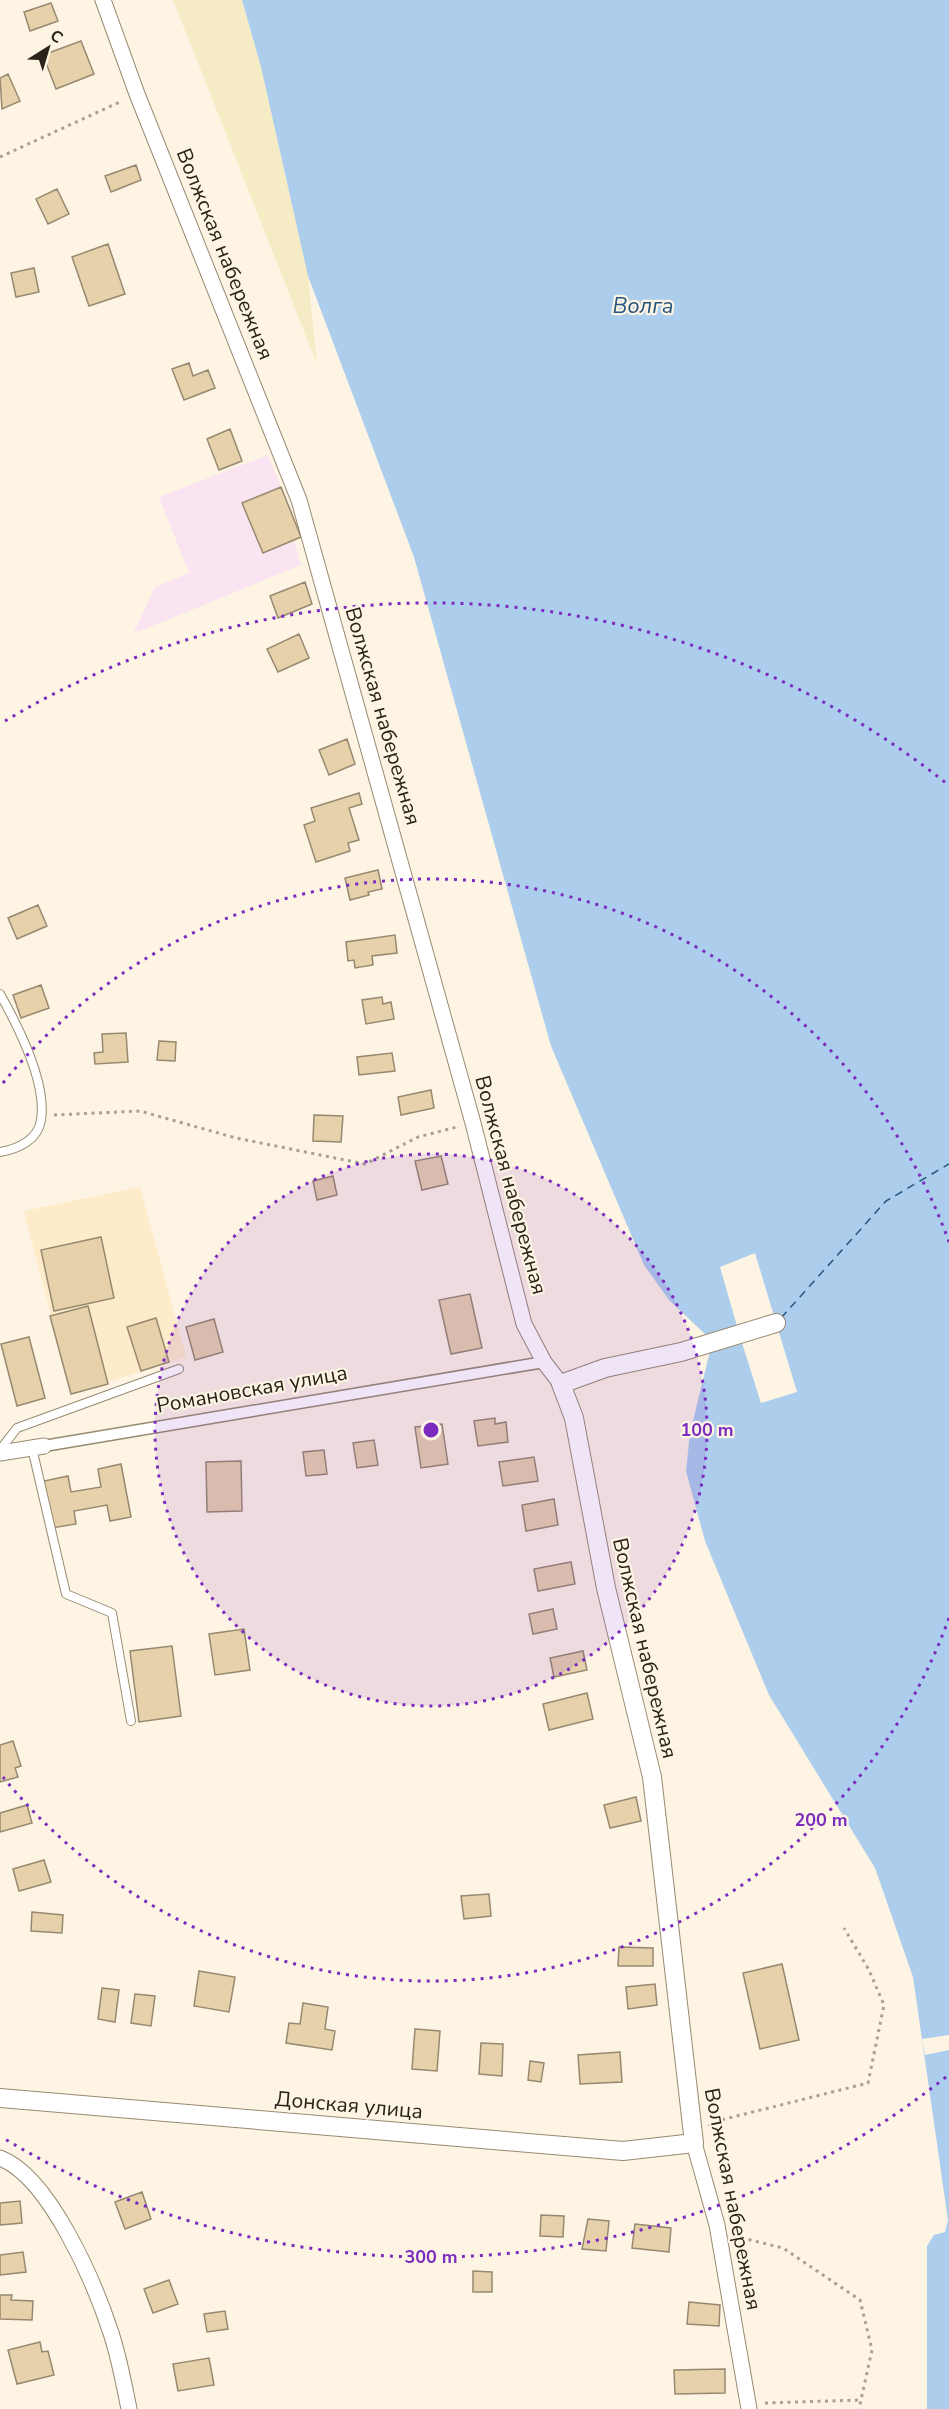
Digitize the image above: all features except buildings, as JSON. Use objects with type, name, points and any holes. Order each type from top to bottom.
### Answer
[{"type":"street","name":"Волжская набережная","points":[[103,0],[137,94],[299,500],[473,1123],[524,1324],[544,1362],[561,1384],[574,1418],[606,1588],[652,1777],[694,2143],[718,2231],[748,2406]]},
{"type":"street","points":[[561,1384],[605,1368],[681,1352],[776,1323]]},
{"type":"street","name":"Романовская улица","points":[[0,1451],[38,1447],[394,1386],[511,1370],[544,1362]]},
{"type":"street","name":"Донская улица","points":[[0,2098],[623,2151],[694,2143]]},
{"type":"street","points":[[0,2158],[25,2173],[47,2198],[70,2240],[111,2333],[129,2409]]},
{"type":"lane","points":[[0,994],[15,1021],[30,1059],[39,1091],[41,1115],[36,1132],[27,1143],[0,1152]]},
{"type":"lane","points":[[0,1451],[17,1428],[178,1369]]},
{"type":"lane","points":[[38,1447],[66,1594],[112,1613],[131,1721]]},
{"type":"path","points":[[0,157],[137,94]]},
{"type":"path","points":[[41,1115],[140,1111],[246,1140],[365,1164],[418,1137],[473,1123]]},
{"type":"path","points":[[694,2143],[713,2122],[868,2083],[884,2005],[869,1970],[844,1928]]},
{"type":"path","points":[[718,2231],[783,2248],[860,2300],[872,2350],[859,2409]]},
{"type":"path","points":[[748,2406],[861,2400]]},
{"type":"shaded area","points":[[268,455],[301,537],[294,540],[301,565],[133,634],[155,587],[189,573],[159,497]]},
{"type":"shaded area","points":[[140,1187],[186,1357],[71,1394],[24,1211]]},
{"type":"sand","points":[[173,0],[242,0],[261,67],[308,276],[317,364]]},
{"type":"water","name":"Волга","points":[[242,0],[949,0],[949,2409],[927,2409],[927,2246],[934,2235],[945,2232],[948,2220],[913,1977],[875,1868],[769,1695],[705,1541],[686,1471],[690,1433],[710,1351],[706,1335],[669,1300],[644,1265],[551,1046],[414,557],[308,276],[261,67]]},
{"type":"pier","points":[[755,1253],[797,1392],[761,1403],[742,1343],[712,1350],[737,1326],[720,1267]]},
{"type":"pier","points":[[949,2035],[949,2050],[925,2055],[922,2039]]},
{"type":"ferry route","points":[[781,1318],[886,1201],[949,1164]]}]
